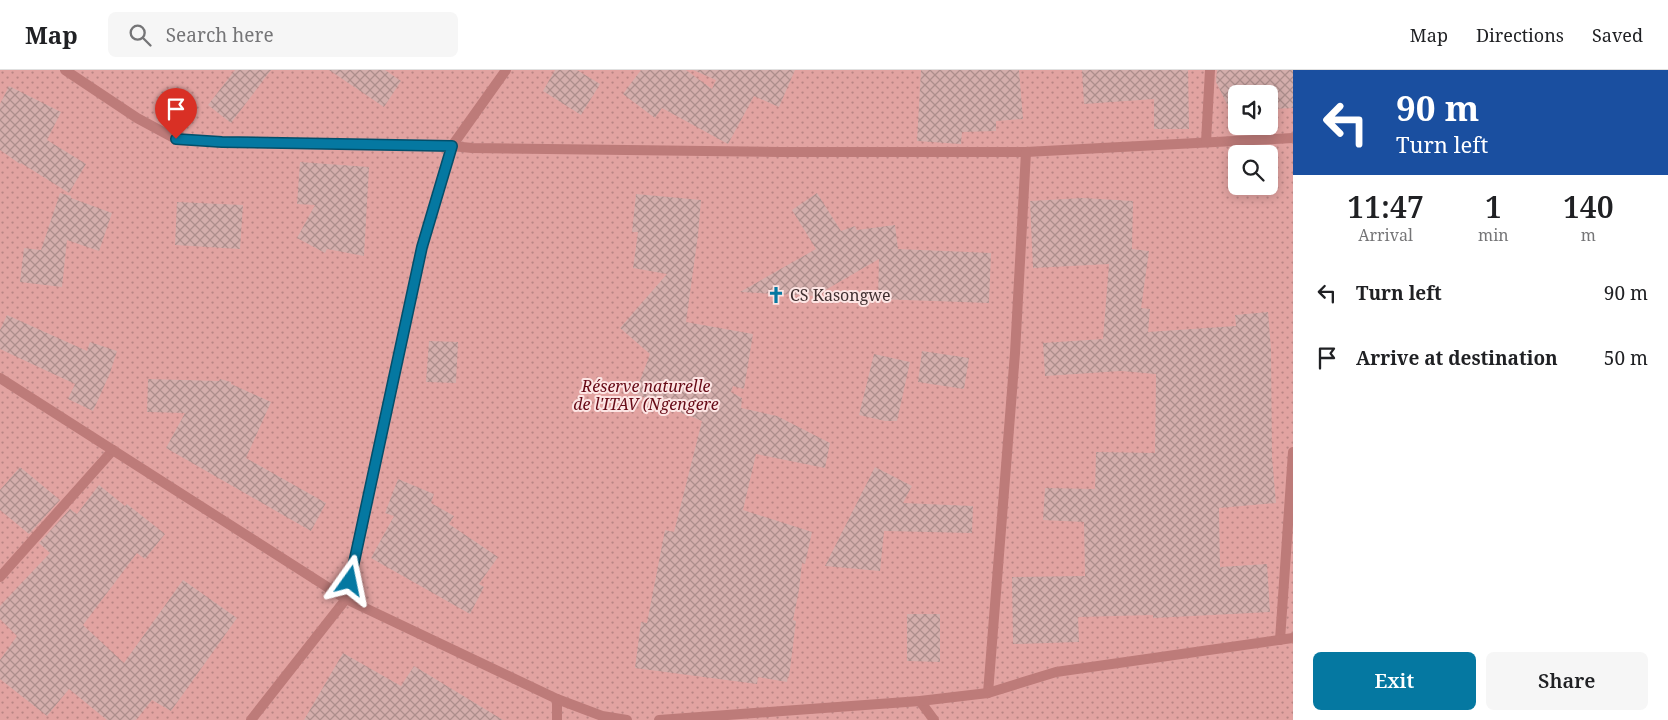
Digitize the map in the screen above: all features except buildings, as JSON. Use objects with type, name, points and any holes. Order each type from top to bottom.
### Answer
[{"type":"street","points":[[65,70],[136,118],[176,139],[222,142],[452,146],[472,148],[1026,152],[1293,138]]},
{"type":"street","points":[[251,720],[346,599],[422,247],[452,146],[506,70]]},
{"type":"street","points":[[1206,142],[1210,70]]},
{"type":"street","points":[[988,693],[1015,353],[1026,152]]},
{"type":"street","points":[[0,378],[346,599],[557,699],[602,716],[627,720]]},
{"type":"street","points":[[0,577],[113,450]]},
{"type":"street","points":[[1280,640],[1293,452]]},
{"type":"street","points":[[659,720],[920,701],[988,693],[1056,672],[1293,638]]},
{"type":"street","points":[[557,699],[557,720]]},
{"type":"street","points":[[920,701],[934,720]]},
{"type":"green space","name":"Réserve naturelle de l'ITAV (Ngengere","points":[[0,70],[1293,70],[1293,720],[0,720]]},
{"type":"place","name":"CS Kasongwe","points":[[776,295]]},
{"type":"route","points":[[176,139],[222,142],[452,146],[422,247],[350,581]]}]
